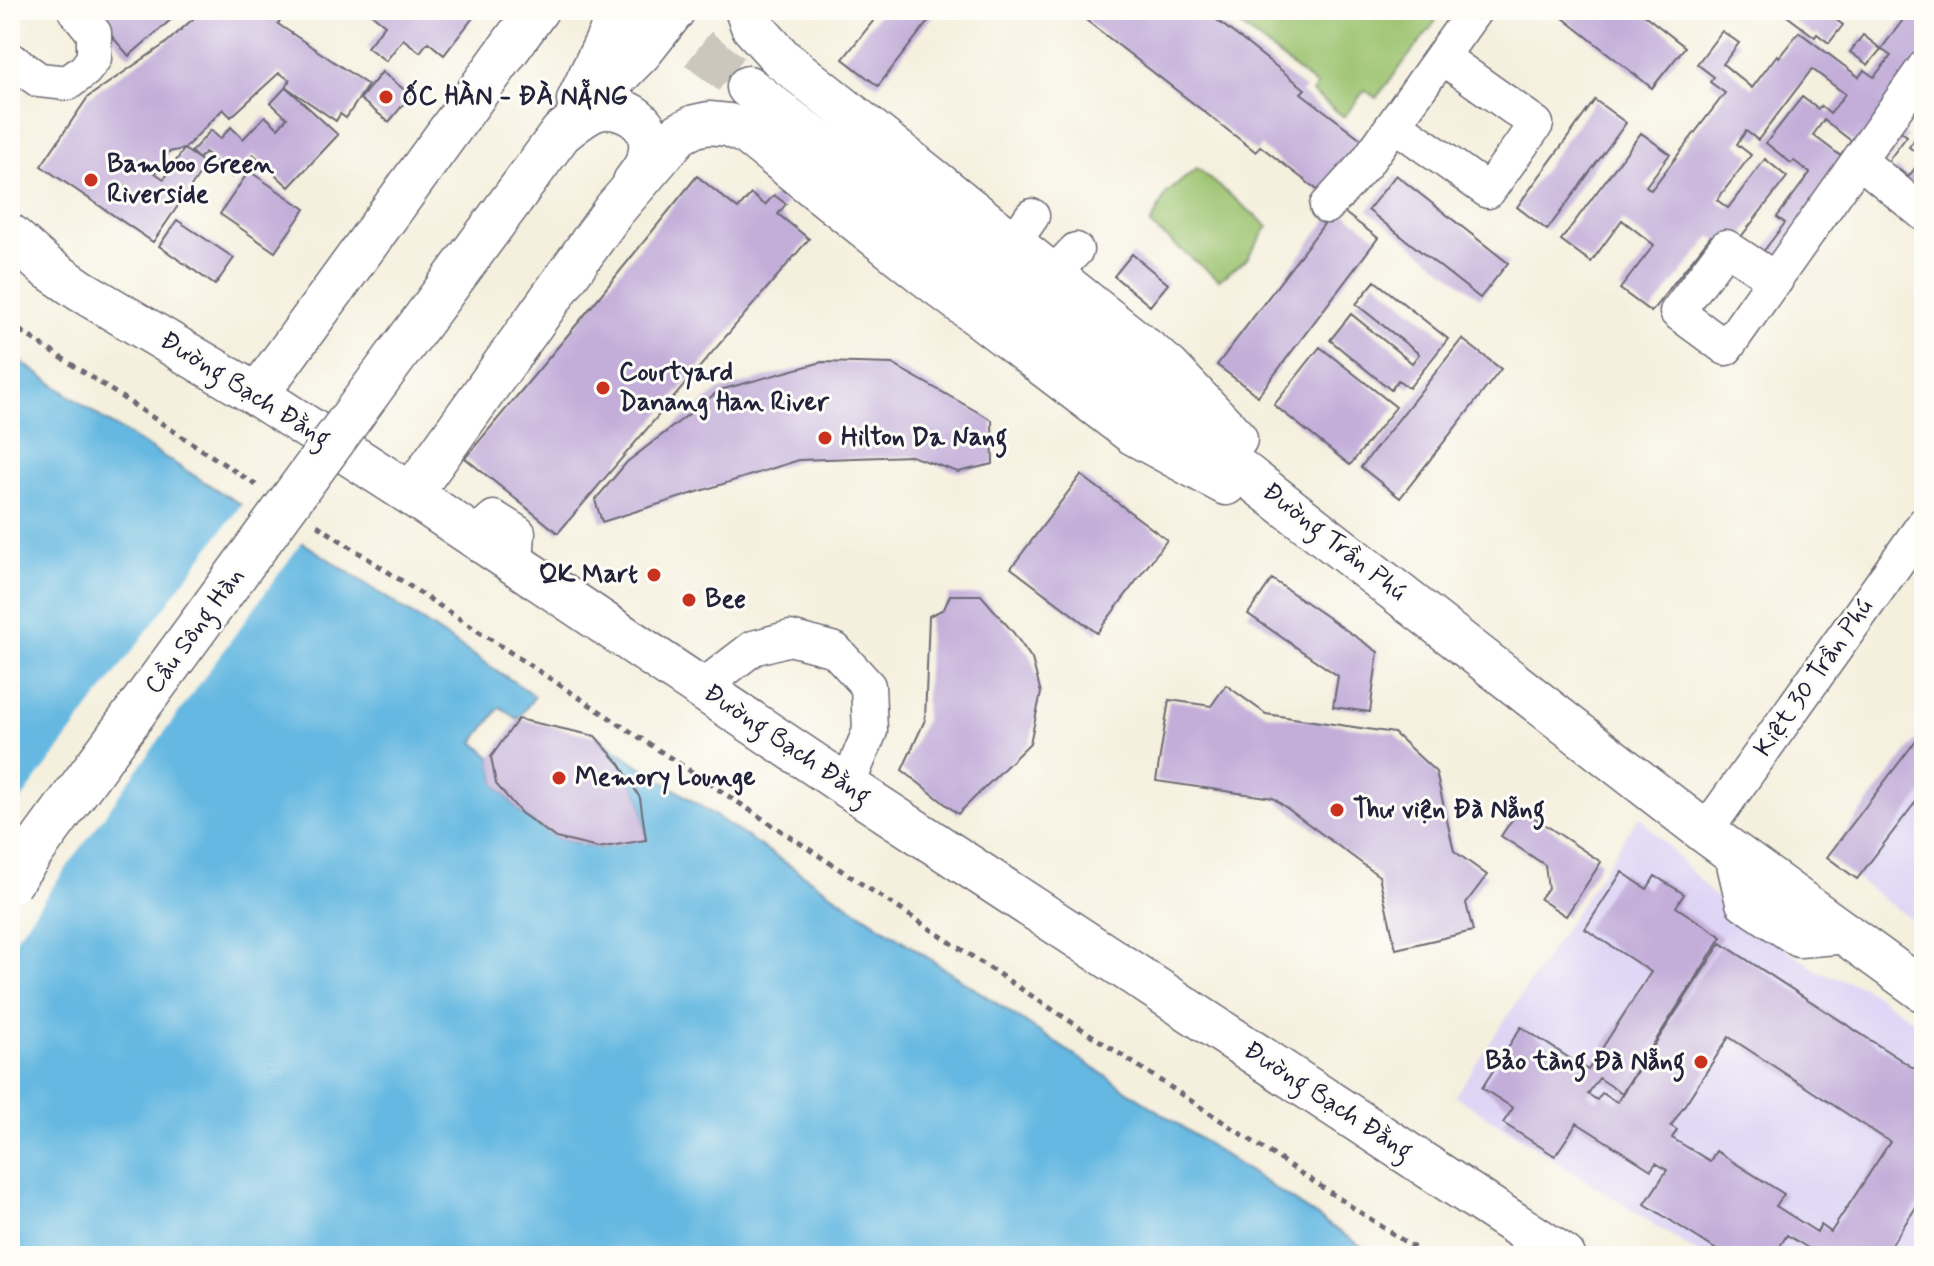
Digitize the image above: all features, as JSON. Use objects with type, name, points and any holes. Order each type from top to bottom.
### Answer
[{"type":"main road","points":[[257,395],[537,10]]},
{"type":"main road","points":[[561,133],[641,52],[674,10]]},
{"type":"main road","points":[[746,10],[752,26],[782,59],[1064,262],[1330,539]]},
{"type":"main road","points":[[561,133],[608,16]]},
{"type":"main road","name":"Đường Trần Phú","points":[[748,87],[1718,842],[1924,991]]},
{"type":"main road","points":[[411,494],[646,165],[651,143],[647,131],[627,112],[597,109],[561,133]]},
{"type":"main road","points":[[614,210],[679,134],[709,123],[729,125],[749,135],[925,275],[1134,434],[1330,539]]},
{"type":"main road","name":"Cầu Sông Hàn","points":[[10,883],[561,133]]},
{"type":"main road","name":"Đường Bạch Đằng","points":[[10,235],[45,266],[80,290],[257,395],[474,535],[847,786],[1564,1256]]},
{"type":"street","points":[[10,59],[39,80],[68,83],[85,70],[94,58],[94,33],[75,10]]},
{"type":"street","points":[[1327,206],[1366,163],[1475,10]]},
{"type":"street","points":[[1394,124],[1488,191],[1536,124],[1442,57]]},
{"type":"street","points":[[1776,280],[1924,68]]},
{"type":"street","points":[[1860,161],[1924,214]]},
{"type":"street","name":"Kiệt 30 Trần Phú","points":[[1718,842],[1924,524]]},
{"type":"street","points":[[701,688],[753,648],[790,638],[835,650],[868,686],[870,731],[847,786]]},
{"type":"path","points":[[10,324],[270,495]]},
{"type":"path","points":[[309,520],[1425,1256]]},
{"type":"shaded area","points":[[1924,730],[1924,929],[1827,857]]},
{"type":"shaded area","name":"Bảo tàng Đà Nẵng","points":[[1639,816],[1722,904],[1821,973],[1864,987],[1924,1027],[1924,1256],[1703,1256],[1455,1096]]},
{"type":"green space","points":[[1221,10],[1372,10],[1379,15],[1383,10],[1422,10],[1436,21],[1376,98],[1365,90],[1344,117],[1312,92],[1317,86]]},
{"type":"green space","points":[[1197,168],[1268,226],[1246,260],[1219,280],[1150,225],[1166,194]]},
{"type":"water","points":[[10,354],[106,421],[316,551],[535,696],[518,719],[500,707],[474,742],[491,757],[496,784],[521,813],[556,838],[598,848],[646,839],[640,798],[620,764],[595,736],[1376,1256],[10,1256]]},
{"type":"pier","points":[[244,501],[304,539],[10,946],[10,815]]},
{"type":"building","points":[[89,10],[182,10],[129,56]]},
{"type":"building","points":[[203,10],[286,10],[278,24],[368,85],[346,118],[340,114],[336,121],[286,87],[290,80],[279,73],[231,117],[223,109],[184,149],[206,165],[153,242],[41,166],[88,97],[165,44]],"holes":[[[184,149],[164,179],[155,173],[169,152]]]},
{"type":"building","points":[[366,10],[479,10],[444,55],[428,42],[420,52],[403,39],[386,61],[367,47],[385,25]]},
{"type":"building","points":[[882,10],[937,10],[878,86],[843,59]]},
{"type":"building","points":[[1073,10],[1204,10],[1305,89],[1301,93],[1365,142],[1324,195],[1260,146],[1256,152]]},
{"type":"building","points":[[1553,10],[1638,10],[1685,47],[1652,88]]},
{"type":"building","points":[[1779,10],[1835,10],[1831,16],[1843,25],[1829,43],[1817,34],[1815,37]]},
{"type":"building","points":[[1891,10],[1924,10],[1924,57],[1858,146],[1824,120],[1813,135],[1850,163],[1768,270],[1756,261],[1785,223],[1777,217],[1810,173],[1794,161],[1791,163],[1766,143],[1802,97],[1830,114],[1845,94],[1812,69],[1758,140],[1746,131],[1737,144],[1751,155],[1717,200],[1728,208],[1765,159],[1787,177],[1730,251],[1711,236],[1651,312],[1620,289],[1654,245],[1622,220],[1591,262],[1561,240],[1641,133],[1670,154],[1646,186],[1651,190],[1725,93],[1710,82],[1714,77],[1697,64],[1722,31],[1739,43],[1723,64],[1752,88],[1799,32],[1859,77],[1864,70],[1874,77],[1891,56],[1881,49],[1903,20]]},
{"type":"building","points":[[1863,35],[1881,49],[1868,65],[1850,52]]},
{"type":"building","name":"ỐC HÀN - ĐÀ NẴNG","points":[[382,72],[411,95],[389,122],[360,99]]},
{"type":"building","points":[[286,87],[338,135],[289,187],[253,154],[232,177],[205,152],[199,159],[191,152],[211,130],[220,139],[231,127],[243,139],[265,116],[278,128],[287,118],[271,103]]},
{"type":"building","points":[[1595,100],[1626,123],[1547,230],[1517,207]]},
{"type":"building","points":[[1891,124],[1907,136],[1885,165],[1869,153]]},
{"type":"building","points":[[1922,130],[1924,132],[1924,207],[1887,180],[1897,168],[1908,177],[1923,158],[1909,147]]},
{"type":"building","points":[[249,171],[305,209],[275,252],[220,214]]},
{"type":"building","points":[[1396,175],[1508,263],[1480,298],[1368,210]]},
{"type":"building","name":"Courtyard Danang Han River","points":[[697,176],[738,209],[751,194],[765,205],[774,195],[786,204],[778,214],[809,239],[558,533],[465,458]]},
{"type":"building","points":[[1337,207],[1378,238],[1258,396],[1217,365]]},
{"type":"building","points":[[177,220],[234,258],[215,285],[159,246]]},
{"type":"building","points":[[1132,254],[1168,284],[1150,306],[1114,276]]},
{"type":"building","points":[[1375,281],[1448,339],[1409,388],[1398,380],[1391,390],[1330,340],[1351,314],[1412,363],[1419,354],[1356,304]]},
{"type":"building","points":[[1462,339],[1501,369],[1400,498],[1361,467]]},
{"type":"building","points":[[1320,347],[1396,407],[1350,465],[1274,405]]},
{"type":"building","name":"Hilton Da Nang","points":[[822,362],[892,364],[992,420],[993,464],[958,472],[911,456],[799,460],[602,522],[595,500],[627,462],[720,390]]},
{"type":"building","points":[[1081,475],[1167,540],[1097,633],[1011,568]]},
{"type":"building","points":[[1272,579],[1378,652],[1370,712],[1333,707],[1338,676],[1248,614]]},
{"type":"building","points":[[950,595],[981,595],[1032,659],[1041,693],[1030,743],[958,814],[902,770],[925,720],[929,616],[944,609]]},
{"type":"building","points":[[1226,685],[1266,714],[1394,733],[1436,772],[1454,851],[1487,875],[1466,903],[1473,931],[1396,949],[1379,876],[1273,798],[1156,781],[1169,700],[1211,706]]},
{"type":"building","points":[[518,719],[595,736],[620,764],[640,798],[646,840],[598,848],[556,838],[521,813],[496,784],[491,757]]},
{"type":"building","points":[[1924,730],[1924,791],[1857,879],[1827,857]]},
{"type":"building","points":[[1520,808],[1601,862],[1566,916],[1540,899],[1548,888],[1545,865],[1501,836]]},
{"type":"building","points":[[1622,872],[1647,889],[1655,876],[1684,894],[1676,907],[1722,937],[1622,1093],[1599,1078],[1588,1094],[1597,1100],[1602,1093],[1617,1102],[1721,943],[1924,1075],[1924,1195],[1884,1256],[1803,1256],[1808,1248],[1787,1235],[1774,1256],[1726,1256],[1645,1204],[1667,1170],[1656,1163],[1651,1170],[1577,1123],[1555,1156],[1503,1123],[1513,1108],[1482,1088],[1521,1027],[1588,1070],[1651,972],[1585,929]],"holes":[[[1729,1037],[1890,1142],[1831,1232],[1821,1225],[1817,1232],[1776,1206],[1784,1194],[1716,1151],[1710,1161],[1672,1138],[1677,1130],[1671,1126]]]},
{"type":"tunnel","points":[[648,10],[748,87]]},
{"type":"place","name":"ỐC HÀN - ĐÀ NẴNG","points":[[386,97]]},
{"type":"place","name":"Bamboo Green Riverside","points":[[91,180]]},
{"type":"place","name":"Courtyard Danang Han River","points":[[603,388]]},
{"type":"place","name":"Hilton Da Nang","points":[[825,438]]},
{"type":"place","name":"QK Mart","points":[[654,575]]},
{"type":"place","name":"Bee","points":[[689,600]]},
{"type":"place","name":"Memory Lounge","points":[[559,778]]},
{"type":"place","name":"Thư viện Đà Nẵng","points":[[1337,810]]},
{"type":"place","name":"Bảo tàng Đà Nẵng","points":[[1701,1062]]}]
